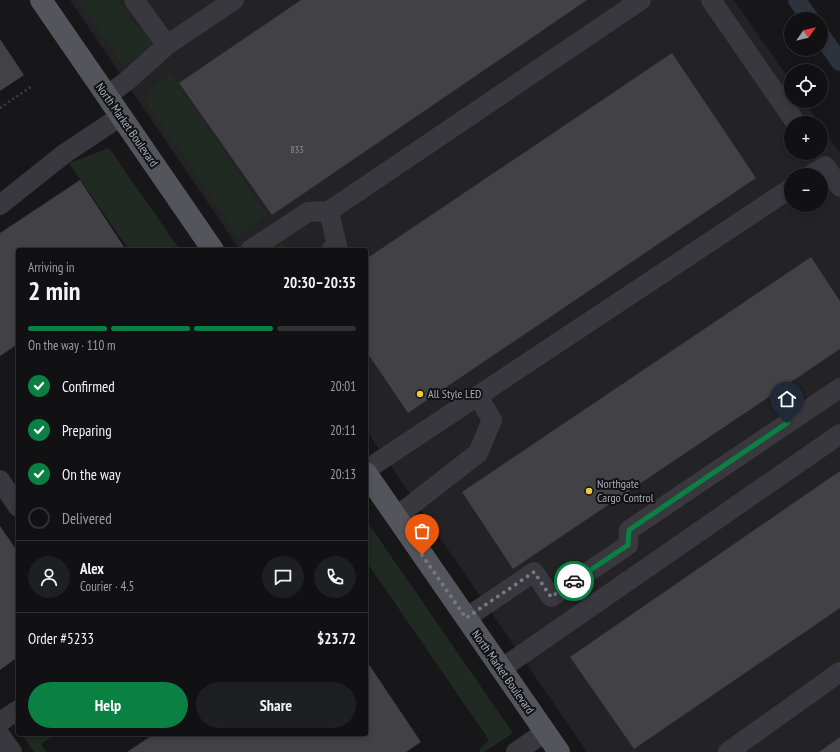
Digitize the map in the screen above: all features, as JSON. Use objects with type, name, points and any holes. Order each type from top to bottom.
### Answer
[{"type":"main road","name":"North Market Boulevard","points":[[41,0],[212,248]]},
{"type":"main road","name":"North Market Boulevard","points":[[368,475],[559,752]]},
{"type":"street","points":[[134,0],[167,45]]},
{"type":"street","points":[[107,96],[128,80],[167,45],[234,0]]},
{"type":"street","points":[[253,248],[308,212],[329,211],[641,0]]},
{"type":"street","points":[[711,0],[791,116]]},
{"type":"street","points":[[0,205],[64,154],[121,116]]},
{"type":"street","points":[[817,164],[840,187]]},
{"type":"street","points":[[368,471],[784,193]]},
{"type":"street","points":[[329,211],[337,246],[334,248]]},
{"type":"street","points":[[466,618],[534,572],[551,597],[628,545],[629,530],[840,388]]},
{"type":"street","points":[[396,517],[478,453],[492,420],[478,396]]},
{"type":"street","points":[[501,669],[840,434]]},
{"type":"street","points":[[0,480],[16,504]]},
{"type":"street","points":[[728,752],[840,672]]},
{"type":"street","points":[[0,722],[16,711]]},
{"type":"street","points":[[516,752],[545,732]]},
{"type":"street","points":[[0,735],[12,752]]},
{"type":"path","points":[[0,108],[32,86]]},
{"type":"shaded area","points":[[70,0],[734,0],[784,72],[784,108],[809,108],[814,116],[784,116],[784,160],[828,160],[828,136],[840,153],[840,752],[587,752],[368,433],[368,248],[239,248]]},
{"type":"shaded area","points":[[78,0],[119,0],[137,27],[144,28],[155,45],[124,67]]},
{"type":"shaded area","points":[[171,73],[267,215],[237,236],[145,101],[151,88]]},
{"type":"shaded area","points":[[109,148],[179,248],[128,248],[69,163]]},
{"type":"shaded area","points":[[280,239],[287,248],[266,248]]},
{"type":"shaded area","points":[[368,523],[513,733],[484,752],[480,752],[479,750],[489,740],[368,564]]},
{"type":"shaded area","points":[[23,736],[53,736],[41,744],[46,752],[34,752]]},
{"type":"building","points":[[301,0],[587,0],[272,215],[179,83]]},
{"type":"building","points":[[0,39],[24,75],[0,91]]},
{"type":"building","points":[[672,53],[756,178],[408,413],[368,354],[368,258]]},
{"type":"building","points":[[80,180],[125,248],[16,248],[16,345],[0,356],[0,233]]},
{"type":"building","points":[[811,257],[840,301],[840,349],[513,569],[462,492]]},
{"type":"building","points":[[840,471],[840,608],[634,749],[570,657]]},
{"type":"building","points":[[0,526],[16,549],[16,658],[0,670]]},
{"type":"building","points":[[368,663],[421,742],[406,752],[127,752],[151,736],[368,736]]},
{"type":"building","points":[[840,737],[840,752],[819,752]]},
{"type":"waterway","points":[[797,0],[805,12]]},
{"type":"waterway","points":[[828,45],[840,62]]},
{"type":"way so far","points":[[422,555],[466,618],[534,572],[551,597],[574,581]]},
{"type":"place","name":"All Style LED","points":[[420,394]]},
{"type":"place","name":"Northgate Cargo Control","points":[[589,491]]},
{"type":"route","points":[[574,581],[628,545],[629,530],[787,423]]}]
